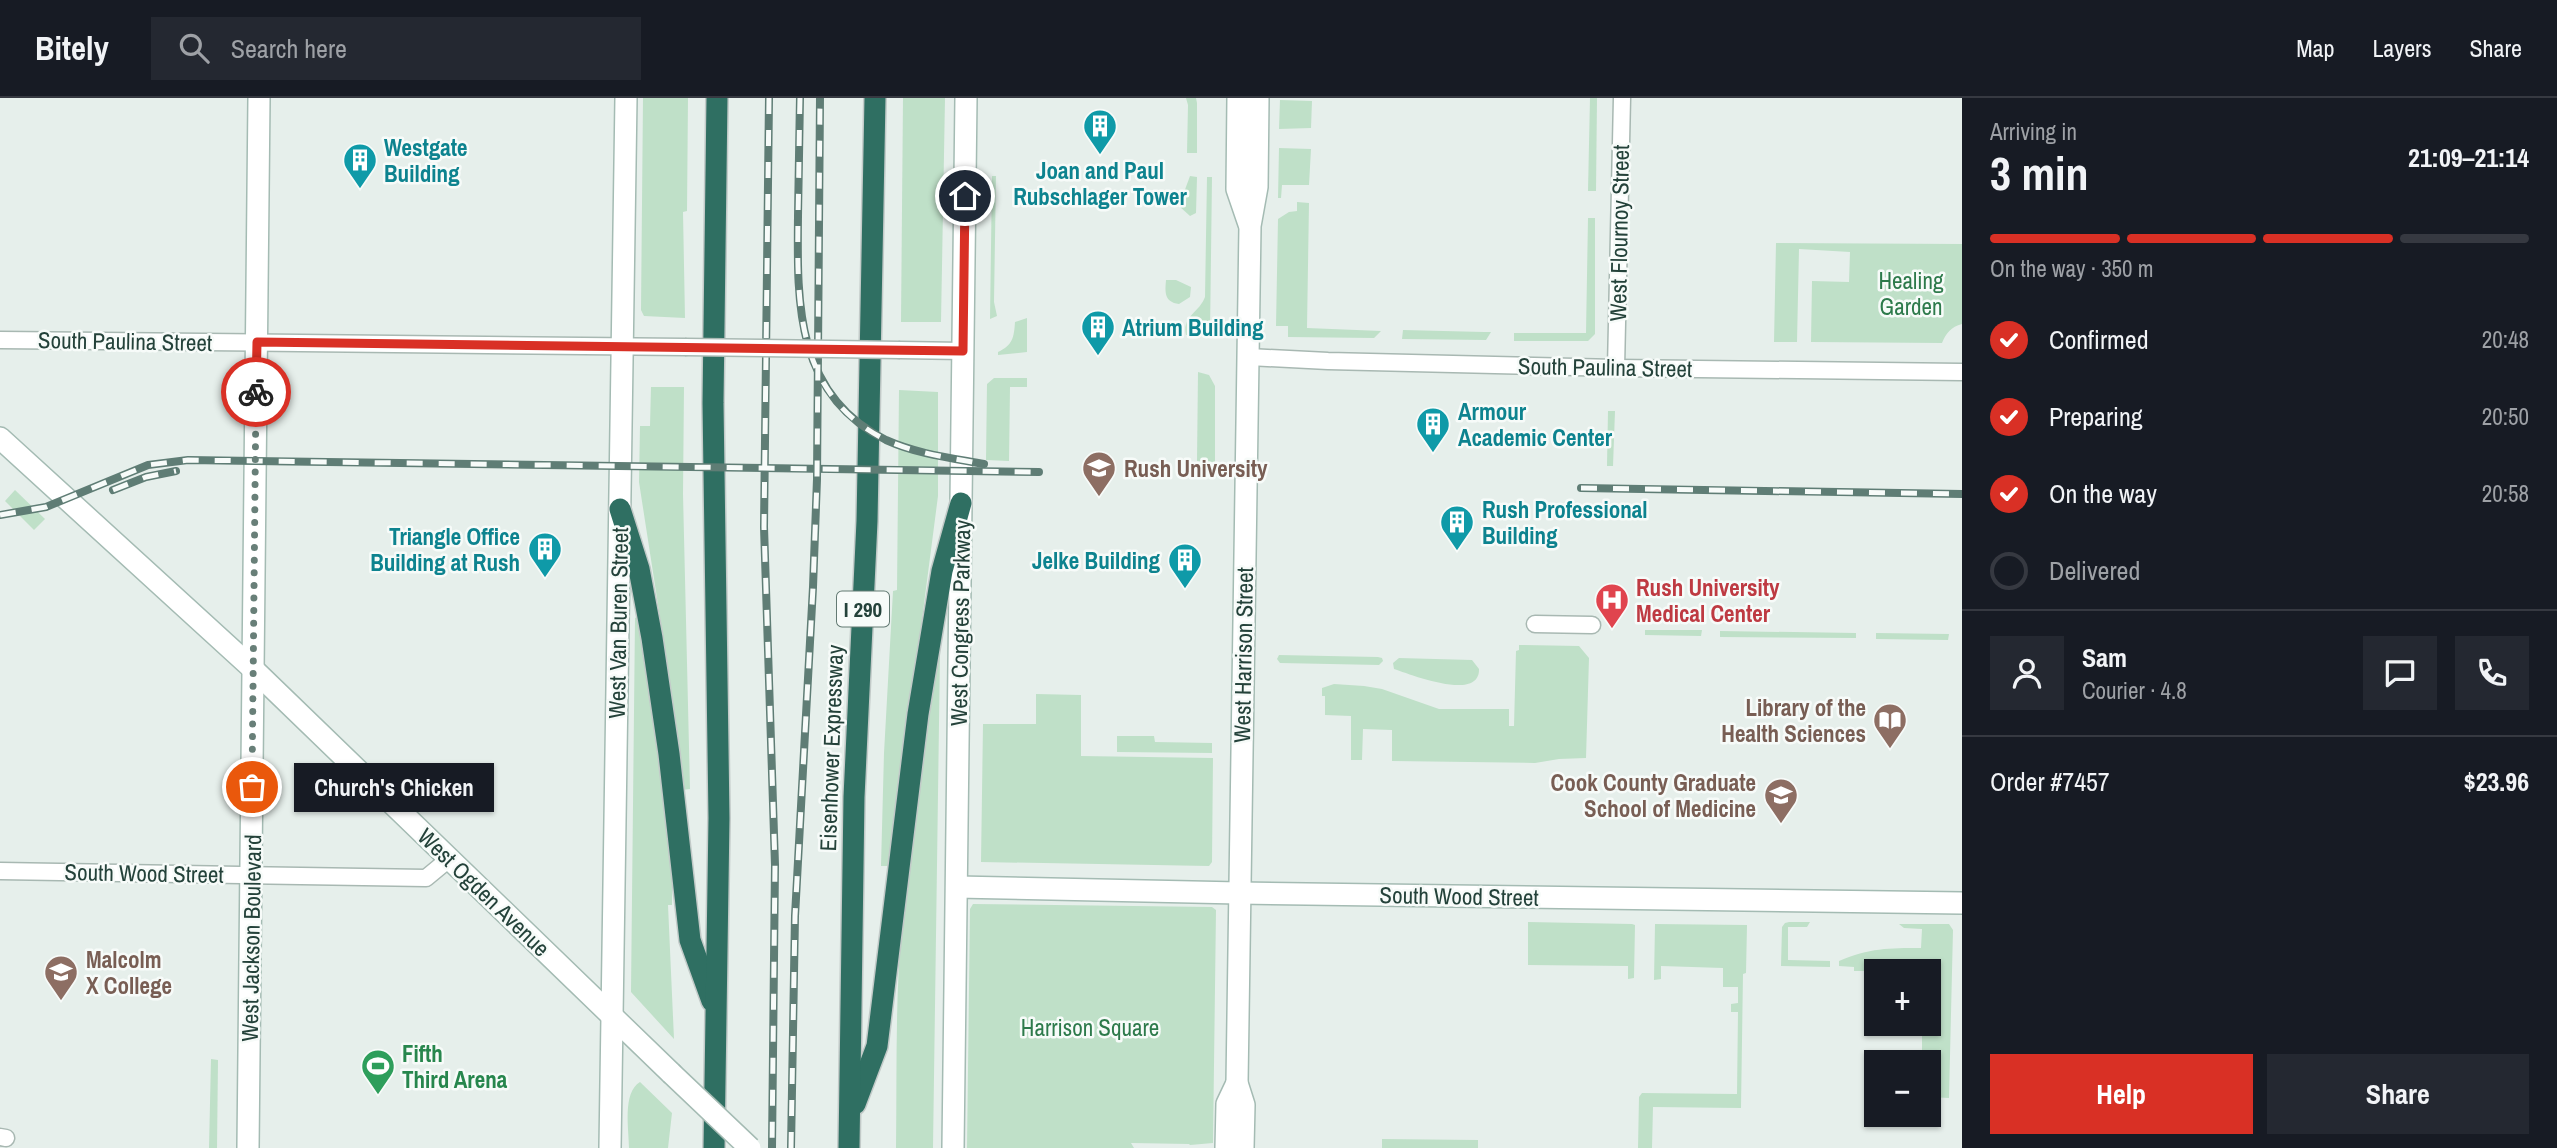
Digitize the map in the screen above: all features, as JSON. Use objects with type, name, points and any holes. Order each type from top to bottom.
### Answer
[{"type":"highway","points":[[715,1148],[719,818],[713,403],[717,98]]},
{"type":"highway","name":"Eisenhower Expressway","points":[[849,1148],[854,797],[867,522],[875,98]]},
{"type":"highway","points":[[849,1119],[877,1046],[918,714],[942,570],[961,503]]},
{"type":"highway","points":[[620,509],[639,569],[652,638],[669,754],[690,940],[716,1014]]},
{"type":"street","name":"West Jackson Boulevard","points":[[248,1148],[259,98]]},
{"type":"street","name":"West Van Buren Street","points":[[610,1148],[626,98]]},
{"type":"street","name":"West Congress Parkway","points":[[953,1148],[966,98]]},
{"type":"street","name":"West Harrison Street","points":[[1238,98],[1237,189],[1250,226]]},
{"type":"street","name":"West Harrison Street","points":[[1243,1148],[1244,1105],[1237,1083],[1239,893],[1250,226],[1257,187],[1258,98]]},
{"type":"street","name":"West Flournoy Street","points":[[1616,368],[1622,98]]},
{"type":"street","name":"South Paulina Street","points":[[0,340],[963,351]]},
{"type":"street","name":"South Paulina Street","points":[[1249,357],[1616,368],[1962,372]]},
{"type":"street","name":"West Ogden Avenue","points":[[0,438],[253,669],[750,1148]]},
{"type":"street","points":[[1535,624],[1592,625]]},
{"type":"street","name":"South Wood Street","points":[[0,871],[426,878],[449,859]]},
{"type":"street","name":"South Wood Street","points":[[957,887],[1962,902]]},
{"type":"street","name":"West Harrison Street","points":[[1226,1148],[1227,1104],[1237,1083]]},
{"type":"green space","points":[[643,98],[688,98],[687,211],[683,212],[685,318],[644,316],[641,310]]},
{"type":"green space","points":[[903,98],[945,98],[941,322],[901,322]]},
{"type":"green space","points":[[1186,98],[1196,98],[1197,103],[1197,153],[1187,153]]},
{"type":"green space","points":[[1590,98],[1597,98],[1596,191],[1588,191]]},
{"type":"green space","points":[[1280,100],[1312,101],[1311,128],[1279,129]]},
{"type":"green space","points":[[1279,148],[1311,149],[1309,185],[1282,185],[1281,198],[1278,198]]},
{"type":"green space","points":[[992,176],[996,176],[994,302],[997,316],[990,319]]},
{"type":"green space","points":[[1190,176],[1197,177],[1196,213],[1190,216],[1179,206]]},
{"type":"green space","points":[[1207,177],[1212,177],[1210,335],[1186,335],[1186,323],[1205,297]]},
{"type":"green space","points":[[1297,202],[1309,203],[1307,328],[1381,331],[1374,338],[1288,337],[1288,326],[1276,326],[1278,219],[1289,212],[1297,211]]},
{"type":"green space","points":[[1588,218],[1595,218],[1595,334],[1588,341],[1514,341],[1514,333],[1586,333]]},
{"type":"green space","name":"Healing Garden","points":[[1776,243],[1962,244],[1962,324],[1949,331],[1942,343],[1811,342],[1812,281],[1849,282],[1850,252],[1799,249],[1797,342],[1774,342]]},
{"type":"green space","points":[[1166,280],[1176,280],[1191,287],[1190,297],[1179,304],[1170,301],[1166,292]]},
{"type":"green space","points":[[1027,318],[1027,352],[998,355],[1012,340],[1015,322]]},
{"type":"green space","points":[[1403,330],[1491,332],[1486,340],[1402,339]]},
{"type":"green space","points":[[1198,372],[1209,375],[1215,386],[1215,462],[1197,461]]},
{"type":"green space","points":[[994,378],[1027,378],[1027,387],[1010,387],[1009,461],[986,460],[987,384]]},
{"type":"green space","points":[[651,387],[684,387],[683,494],[690,789],[682,790],[661,624],[639,482],[640,426],[650,426]]},
{"type":"green space","points":[[899,390],[938,392],[938,496],[890,866],[881,866],[893,591],[897,590]]},
{"type":"green space","points":[[1608,411],[1615,411],[1613,466],[1607,466]]},
{"type":"green space","points":[[15,490],[45,519],[34,530],[5,501]]},
{"type":"green space","points":[[639,616],[673,848],[672,905],[668,905],[674,1039],[631,992],[635,618]]},
{"type":"green space","points":[[1645,630],[1702,630],[1701,636],[1645,635]]},
{"type":"green space","points":[[1720,631],[1856,633],[1856,638],[1720,637]]},
{"type":"green space","points":[[1876,633],[1949,634],[1948,640],[1876,639]]},
{"type":"green space","points":[[1519,645],[1579,646],[1589,658],[1586,758],[1535,763],[1392,761],[1392,730],[1363,729],[1362,760],[1351,760],[1351,716],[1325,715],[1322,688],[1334,684],[1382,689],[1439,709],[1509,709],[1509,726],[1514,726],[1516,651],[1519,650]]},
{"type":"green space","points":[[940,653],[933,1148],[896,1148],[897,1008],[902,924],[922,755],[937,654]]},
{"type":"green space","points":[[1279,655],[1378,657],[1383,661],[1379,665],[1280,663],[1277,659]]},
{"type":"green space","points":[[1399,658],[1472,660],[1479,669],[1476,679],[1469,684],[1444,684],[1394,669],[1393,663]]},
{"type":"green space","points":[[1036,694],[1081,695],[1081,756],[1213,758],[1212,862],[1209,866],[981,862],[983,724],[1036,724]]},
{"type":"green space","points":[[1117,736],[1154,736],[1155,742],[1212,743],[1212,753],[1117,752]]},
{"type":"green space","name":"Harrison Square","points":[[973,904],[1212,907],[1216,910],[1213,1143],[1131,1143],[1134,1148],[967,1148],[970,909]]},
{"type":"green space","points":[[1528,922],[1635,925],[1634,978],[1628,979],[1628,966],[1528,965]]},
{"type":"green space","points":[[1789,922],[1810,922],[1807,927],[1788,927],[1788,960],[1830,961],[1830,967],[1781,966],[1782,927]]},
{"type":"green space","points":[[1655,924],[1747,925],[1746,973],[1743,974],[1741,1108],[1653,1107],[1652,1148],[1638,1148],[1639,1097],[1642,1093],[1737,1094],[1738,1012],[1731,1012],[1731,1004],[1738,1003],[1738,987],[1723,987],[1723,968],[1661,966],[1661,979],[1654,980]]},
{"type":"green space","points":[[1899,924],[1949,924],[1953,930],[1949,1098],[1941,1098],[1941,1050],[1922,1050],[1922,1036],[1941,1036],[1941,959],[1864,959],[1864,971],[1839,966],[1839,961],[1870,951],[1921,948],[1922,929],[1904,928]]},
{"type":"green space","points":[[211,1059],[218,1060],[217,1148],[209,1148]]},
{"type":"green space","points":[[640,1082],[672,1113],[668,1148],[629,1148],[629,1103],[634,1087]]},
{"type":"green space","points":[[1382,1139],[1478,1140],[1478,1148],[1382,1148]]},
{"type":"railway","points":[[769,98],[764,527],[775,865],[772,1148]]},
{"type":"railway","points":[[800,98],[798,216],[801,313],[807,343],[818,372],[834,398],[856,421],[886,440],[922,452],[984,464]]},
{"type":"railway","points":[[791,1148],[795,916],[817,479],[820,98]]},
{"type":"railway","points":[[0,515],[46,507],[148,465],[188,460],[1039,472]]},
{"type":"railway","points":[[113,490],[146,477],[176,471]]},
{"type":"railway","points":[[1581,488],[1962,494]]},
{"type":"way so far","points":[[252,787],[256,392]]},
{"type":"place","name":"Joan and Paul Rubschlager Tower","points":[[1100,156]]},
{"type":"place","name":"Westgate Building","points":[[360,190]]},
{"type":"place","name":"Atrium Building","points":[[1098,357]]},
{"type":"place","name":"Armour Academic Center","points":[[1433,454]]},
{"type":"place","name":"Rush University","points":[[1099,498]]},
{"type":"place","name":"Rush Professional Building","points":[[1457,552]]},
{"type":"place","name":"Triangle Office Building at Rush","points":[[545,579]]},
{"type":"place","name":"Jelke Building","points":[[1185,590]]},
{"type":"place","name":"Rush University Medical Center","points":[[1612,630]]},
{"type":"place","name":"Library of the Health Sciences","points":[[1890,750]]},
{"type":"place","name":"Church's Chicken","points":[[252,787]]},
{"type":"place","name":"Cook County Graduate School of Medicine","points":[[1781,825]]},
{"type":"place","name":"Malcolm X College","points":[[61,1002]]},
{"type":"place","name":"Fifth Third Arena","points":[[378,1096]]},
{"type":"route","points":[[256,392],[257,342],[963,351],[965,196]]}]
